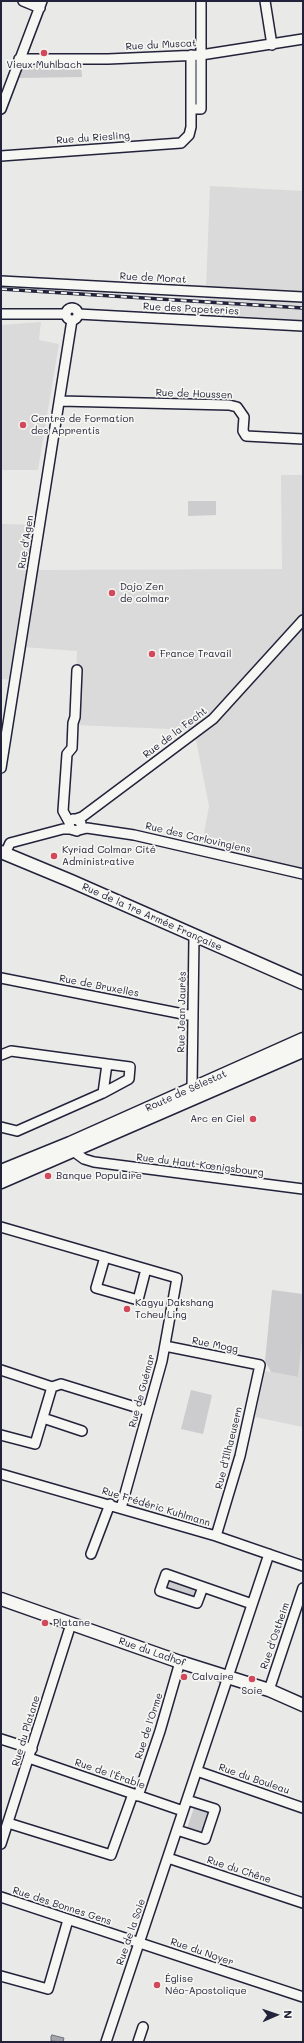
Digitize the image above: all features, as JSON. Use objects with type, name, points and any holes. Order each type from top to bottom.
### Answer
[{"type":"main road","name":"Rue de la 1re Armée Française","points":[[3,853],[303,983]]},
{"type":"main road","name":"Route de Sélestat","points":[[1,1182],[192,1088],[303,1039]]},
{"type":"main road","name":"Route de Sélestat","points":[[1,1171],[72,1147],[86,1145],[303,1051]]},
{"type":"main road","name":"Rue du Ladhof","points":[[1,1599],[180,1662],[269,1690],[303,1705]]},
{"type":"street","points":[[1,108],[3,97],[41,4],[23,1]]},
{"type":"street","points":[[191,55],[191,109],[201,109],[201,1]]},
{"type":"street","points":[[265,1],[272,45]]},
{"type":"street","name":"Rue du Muscat","points":[[19,59],[201,55],[303,39]]},
{"type":"street","name":"Rue du Riesling","points":[[1,156],[181,143],[186,139],[191,127],[191,109]]},
{"type":"street","name":"Rue de Morat","points":[[1,281],[303,297]]},
{"type":"street","name":"Rue des Papeteries","points":[[1,314],[303,326]]},
{"type":"street","name":"Rue d'Agen","points":[[1,768],[60,401],[72,316]]},
{"type":"street","name":"Rue de Houssen","points":[[60,401],[229,405],[237,407],[244,417],[243,432],[246,436],[303,439]]},
{"type":"street","name":"Rue de la Fecht","points":[[3,853],[10,843],[76,825],[213,719],[303,620]]},
{"type":"street","points":[[76,825],[63,811],[67,754],[72,748],[77,670]]},
{"type":"street","name":"Rue des Carlovingiens","points":[[76,825],[169,842],[303,874]]},
{"type":"street","name":"Rue Jean Jaurès","points":[[192,1088],[194,936]]},
{"type":"street","name":"Rue de Bruxelles","points":[[1,978],[193,1016]]},
{"type":"street","points":[[1,1055],[10,1051],[130,1067],[129,1079],[103,1092],[17,1130],[1,1127]]},
{"type":"street","points":[[103,1092],[107,1064]]},
{"type":"street","points":[[86,1145],[89,1155],[94,1162]]},
{"type":"street","name":"Rue du Haut-Kœnigsbourg","points":[[72,1147],[84,1159],[94,1162],[303,1189]]},
{"type":"street","points":[[1,1227],[105,1257],[146,1269],[138,1300],[96,1288],[105,1257]]},
{"type":"street","name":"Rue de Guémar","points":[[121,1508],[165,1346],[177,1278],[146,1269]]},
{"type":"street","name":"Rue Mogg","points":[[165,1346],[260,1365]]},
{"type":"street","name":"Rue d'Illhaeusern","points":[[216,1536],[240,1456],[260,1365]]},
{"type":"street","points":[[1,1370],[52,1387],[61,1384],[148,1411]]},
{"type":"street","points":[[1,1435],[35,1444],[52,1387]]},
{"type":"street","points":[[43,1418],[82,1431]]},
{"type":"street","name":"Rue Frédéric Kuhlmann","points":[[1,1474],[110,1504],[216,1536],[303,1566]]},
{"type":"street","points":[[91,1554],[110,1504]]},
{"type":"street","name":"Rue de la Soie","points":[[106,2042],[138,1942],[168,1858],[269,1554]]},
{"type":"street","points":[[203,1587],[197,1603],[160,1592],[166,1574],[252,1604]]},
{"type":"street","name":"Rue d'Ostheim","points":[[269,1690],[303,1588]]},
{"type":"street","name":"Rue du Platane","points":[[1,1844],[71,1624]]},
{"type":"street","name":"Rue de l'Orme","points":[[8,1823],[111,1855],[135,1795],[180,1662]]},
{"type":"street","points":[[1,1739],[32,1749]]},
{"type":"street","name":"Rue de l'Érable","points":[[29,1758],[183,1811]]},
{"type":"street","name":"Rue du Bouleau","points":[[197,1771],[303,1808]]},
{"type":"street","points":[[177,1830],[205,1839],[215,1809],[187,1800]]},
{"type":"street","name":"Rue du Chêne","points":[[168,1858],[303,1903]]},
{"type":"street","name":"Rue des Bonnes Gens","points":[[1,1897],[138,1942]]},
{"type":"street","points":[[1,1976],[48,1989],[68,1920]]},
{"type":"street","name":"Rue du Noyer","points":[[138,1942],[303,1997]]},
{"type":"street","points":[[138,2042],[143,2027]]},
{"type":"shaded area","points":[[81,64],[82,77],[18,78],[23,66]]},
{"type":"shaded area","points":[[210,186],[303,191],[303,320],[205,314]]},
{"type":"shaded area","name":"Centre de Formation des Apprentis","points":[[41,322],[39,340],[59,344],[38,470],[1,470],[1,325]]},
{"type":"shaded area","points":[[281,475],[303,475],[303,871],[201,849],[209,806],[194,730],[74,725],[77,651],[23,647],[13,680],[1,679],[1,524],[35,525],[30,570],[282,569]]},
{"type":"shaded area","points":[[188,501],[216,501],[216,515],[188,516]]},
{"type":"shaded area","points":[[272,1290],[303,1294],[303,1333],[298,1377],[271,1372],[265,1361]]},
{"type":"shaded area","points":[[303,1333],[303,1427],[255,1417],[265,1371],[298,1377]]},
{"type":"shaded area","points":[[191,1390],[212,1395],[203,1434],[181,1429]]},
{"type":"shaded area","points":[[171,1580],[196,1589],[195,1597],[193,1598],[167,1589],[168,1581]]},
{"type":"shaded area","points":[[195,1805],[206,1809],[209,1812],[201,1834],[186,1831]]},
{"type":"shaded area","points":[[52,2035],[64,2038],[63,2042],[51,2041]]},
{"type":"railway","points":[[1,289],[303,308]]},
{"type":"place","name":"Vieux Muhlbach","points":[[44,53]]},
{"type":"place","name":"Centre de Formation des Apprentis","points":[[23,425]]},
{"type":"place","name":"Dojo Zen de colmar","points":[[112,593]]},
{"type":"place","name":"France Travail","points":[[152,654]]},
{"type":"place","name":"Kyriad Colmar Cité Administrative","points":[[54,856]]},
{"type":"place","name":"Arc en Ciel","points":[[253,1119]]},
{"type":"place","name":"Banque Populaire","points":[[48,1176]]},
{"type":"place","name":"Kagyu Dakshang Tcheu Ling","points":[[127,1309]]},
{"type":"place","name":"Platane","points":[[45,1623]]},
{"type":"place","name":"Calvaire","points":[[184,1677]]},
{"type":"place","name":"Soie","points":[[252,1679]]},
{"type":"place","name":"Église Néo-Apostolique","points":[[157,1985]]}]
